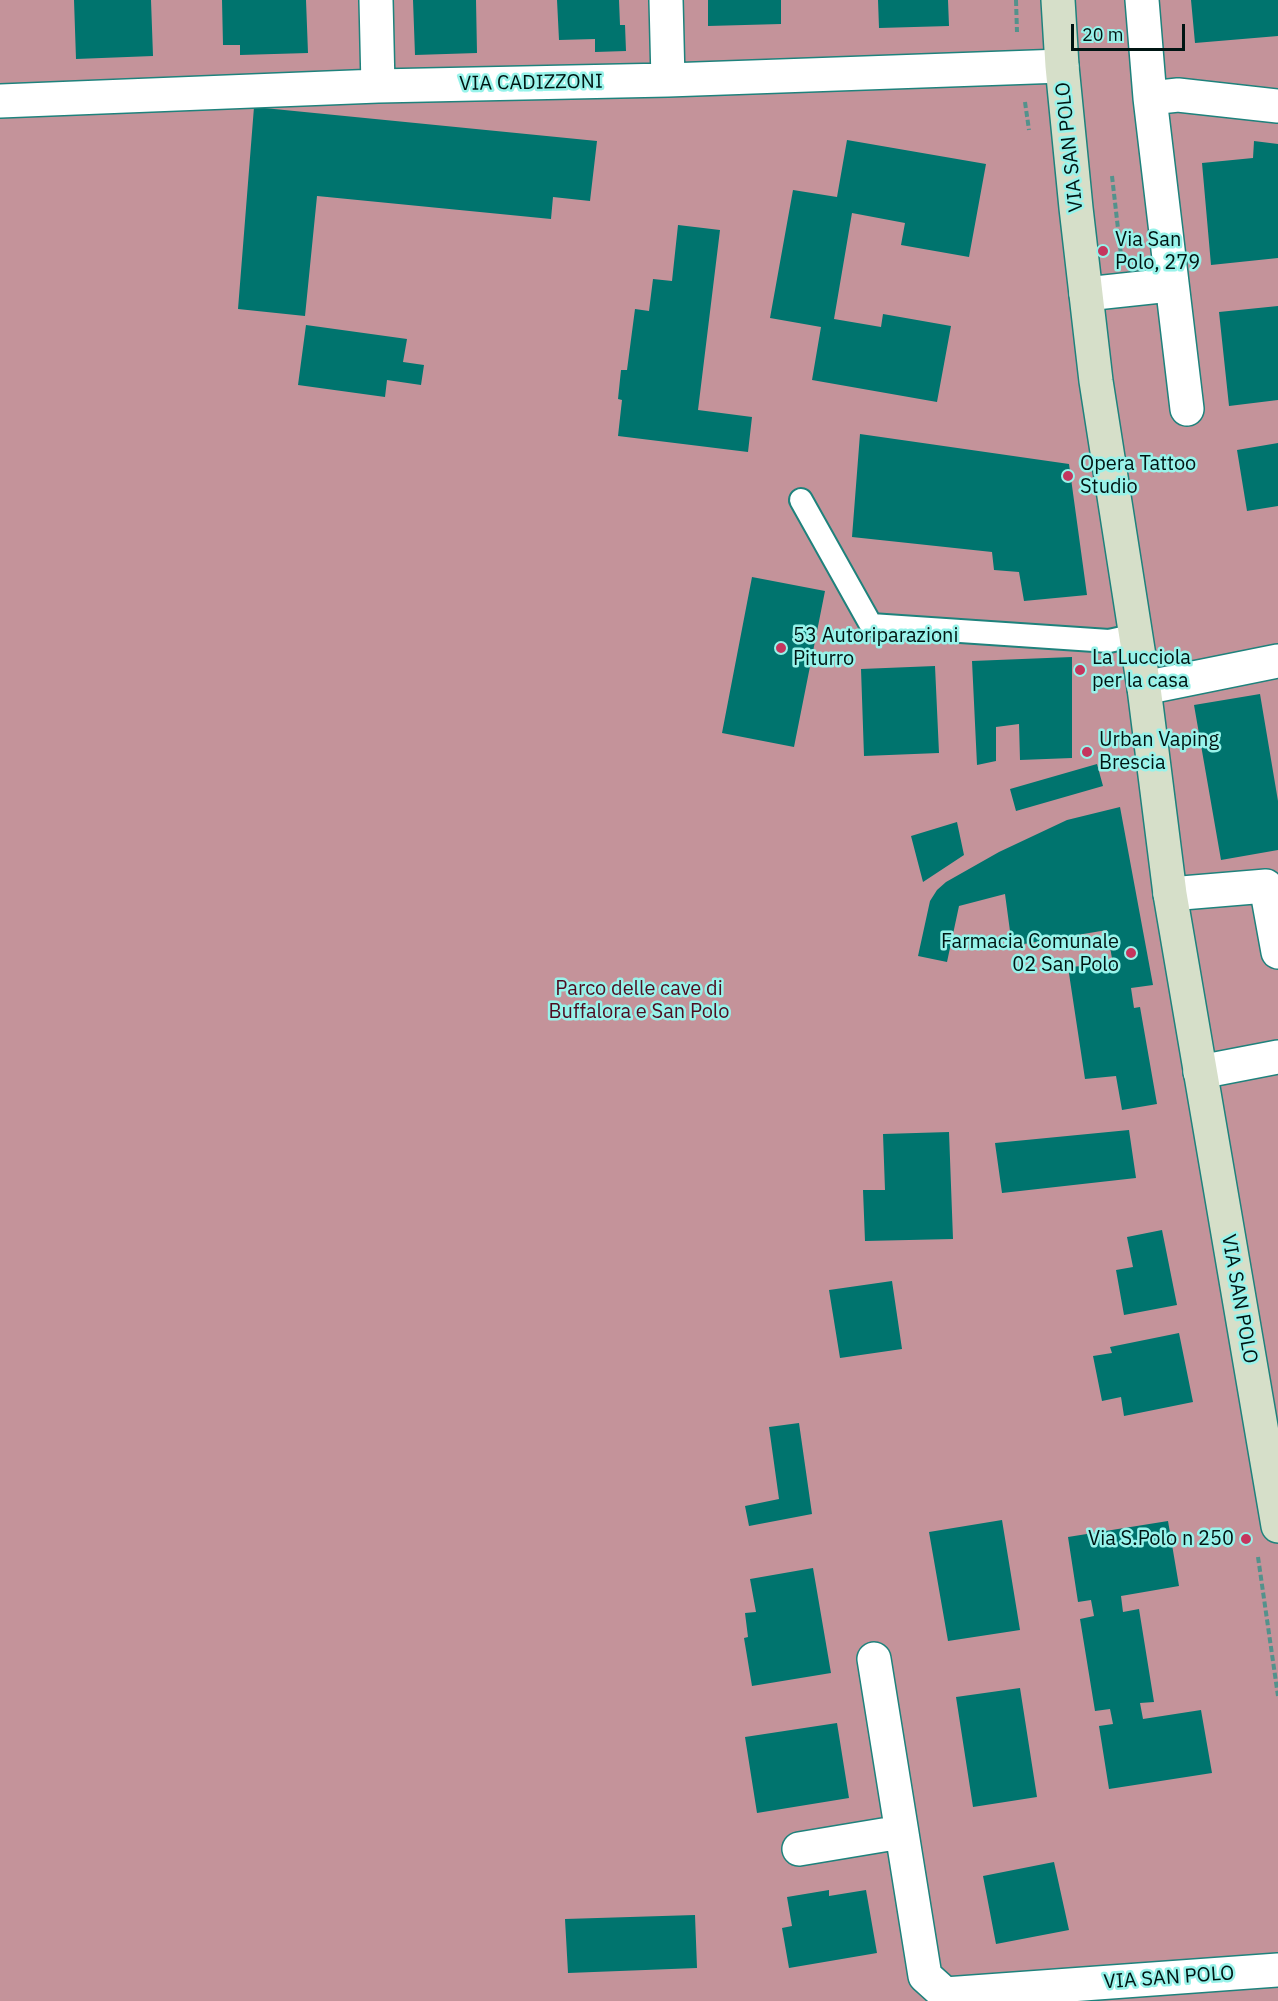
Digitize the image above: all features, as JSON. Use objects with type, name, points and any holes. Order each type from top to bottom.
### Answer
[{"type":"main road","name":"VIA SAN POLO","points":[[1058,0],[1062,66],[1096,381],[1144,688],[1170,894],[1278,1526]]},
{"type":"street","points":[[376,0],[378,86]]},
{"type":"street","points":[[666,0],[668,80]]},
{"type":"street","points":[[1142,0],[1170,285],[1187,410]]},
{"type":"street","name":"VIA CADIZZONI","points":[[0,101],[378,86],[668,80],[1062,66]]},
{"type":"street","points":[[1150,98],[1178,95],[1278,106]]},
{"type":"street","points":[[1086,294],[1170,285]]},
{"type":"street","points":[[1144,688],[1278,661]]},
{"type":"street","points":[[1170,894],[1266,886],[1278,952]]},
{"type":"street","points":[[1200,1072],[1278,1057]]},
{"type":"street","name":"VIA SAN POLO","points":[[874,1659],[925,1976],[945,1994],[1278,1970]]},
{"type":"street","points":[[799,1849],[901,1832]]},
{"type":"lane","points":[[801,500],[871,625],[1109,641],[1136,636]]},
{"type":"green space","name":"Parco delle cave di Buffalora e San Polo","points":[[0,0],[1278,0],[1278,2001],[0,2001]]},
{"type":"building","points":[[74,0],[151,0],[153,56],[76,59]]},
{"type":"building","points":[[222,0],[306,0],[308,53],[240,55],[240,45],[223,45]]},
{"type":"building","points":[[413,0],[476,0],[477,53],[415,55]]},
{"type":"building","points":[[557,0],[619,0],[620,25],[625,25],[626,51],[595,52],[595,39],[559,40]]},
{"type":"building","points":[[708,0],[781,0],[781,24],[708,26]]},
{"type":"building","points":[[878,0],[948,0],[949,26],[879,28]]},
{"type":"building","points":[[1191,0],[1278,0],[1278,36],[1195,43]]},
{"type":"building","points":[[254,107],[597,141],[590,201],[553,197],[551,219],[317,196],[305,316],[238,309]]},
{"type":"building","points":[[847,140],[986,164],[969,257],[901,245],[905,223],[852,213],[834,319],[881,327],[883,314],[951,326],[937,402],[812,380],[821,327],[770,318],[793,190],[837,197]]},
{"type":"building","points":[[1254,141],[1278,144],[1278,258],[1211,265],[1202,163],[1253,158]]},
{"type":"building","points":[[678,225],[720,230],[698,410],[752,417],[748,452],[618,436],[622,400],[618,399],[621,370],[627,370],[635,309],[649,311],[653,279],[672,281]]},
{"type":"building","points":[[1278,306],[1278,400],[1229,406],[1219,312]]},
{"type":"building","points":[[306,325],[407,339],[403,362],[424,365],[421,385],[387,380],[385,397],[298,385]]},
{"type":"building","points":[[860,434],[1069,464],[1087,595],[1024,601],[1019,572],[994,570],[992,552],[852,537]]},
{"type":"building","points":[[1278,443],[1278,506],[1247,511],[1237,450]]},
{"type":"building","points":[[752,577],[825,591],[794,747],[722,733]]},
{"type":"building","points":[[1072,657],[1072,758],[1020,760],[1019,724],[996,727],[996,761],[977,765],[972,661]]},
{"type":"building","points":[[935,666],[939,753],[864,756],[861,669]]},
{"type":"building","points":[[1260,694],[1278,801],[1278,850],[1221,860],[1194,705]]},
{"type":"building","points":[[1097,764],[1103,786],[1016,811],[1010,789]]},
{"type":"building","points":[[1120,807],[1153,985],[1131,988],[1134,1008],[1140,1007],[1157,1104],[1122,1110],[1116,1076],[1085,1079],[1068,967],[1113,964],[1107,930],[1012,946],[1005,894],[959,906],[947,962],[918,956],[930,901],[946,882],[999,852],[1067,820]]},
{"type":"building","points":[[957,822],[964,855],[923,882],[911,836]]},
{"type":"building","points":[[1129,1130],[1136,1178],[1002,1193],[995,1143]]},
{"type":"building","points":[[949,1132],[953,1239],[865,1241],[863,1190],[885,1190],[883,1134]]},
{"type":"building","points":[[1162,1230],[1177,1305],[1124,1315],[1116,1270],[1133,1267],[1127,1237]]},
{"type":"building","points":[[892,1281],[902,1349],[840,1358],[829,1290]]},
{"type":"building","points":[[1179,1333],[1193,1402],[1124,1416],[1121,1397],[1102,1401],[1093,1356],[1112,1353],[1110,1347]]},
{"type":"building","points":[[799,1423],[812,1514],[749,1526],[745,1506],[779,1499],[769,1427]]},
{"type":"building","points":[[1002,1520],[1020,1630],[948,1641],[929,1532]]},
{"type":"building","points":[[1168,1521],[1179,1586],[1121,1596],[1123,1612],[1139,1609],[1154,1702],[1140,1703],[1143,1719],[1201,1710],[1212,1773],[1109,1789],[1099,1726],[1113,1724],[1110,1709],[1095,1711],[1080,1619],[1094,1616],[1091,1600],[1078,1602],[1068,1537]]},
{"type":"building","points":[[813,1568],[831,1673],[752,1686],[744,1638],[748,1637],[745,1613],[756,1612],[750,1579]]},
{"type":"building","points":[[1020,1688],[1037,1797],[973,1807],[956,1697]]},
{"type":"building","points":[[837,1723],[849,1798],[757,1813],[745,1737]]},
{"type":"building","points":[[1054,1862],[1069,1930],[996,1944],[983,1876]]},
{"type":"building","points":[[829,1890],[829,1896],[866,1890],[877,1953],[789,1968],[782,1928],[792,1926],[787,1897]]},
{"type":"building","points":[[695,1915],[697,1968],[568,1973],[565,1919]]},
{"type":"place","name":"Via San Polo, 279","points":[[1103,251]]},
{"type":"place","name":"Opera Tattoo Studio","points":[[1068,476]]},
{"type":"place","name":"53 Autoriparazioni Piturro","points":[[781,648]]},
{"type":"place","name":"La Lucciola per la casa","points":[[1080,670]]},
{"type":"place","name":"Urban Vaping Brescia","points":[[1087,752]]},
{"type":"place","name":"Farmacia Comunale 02 San Polo","points":[[1131,953]]},
{"type":"place","name":"Via S.Polo n 250","points":[[1246,1539]]}]
